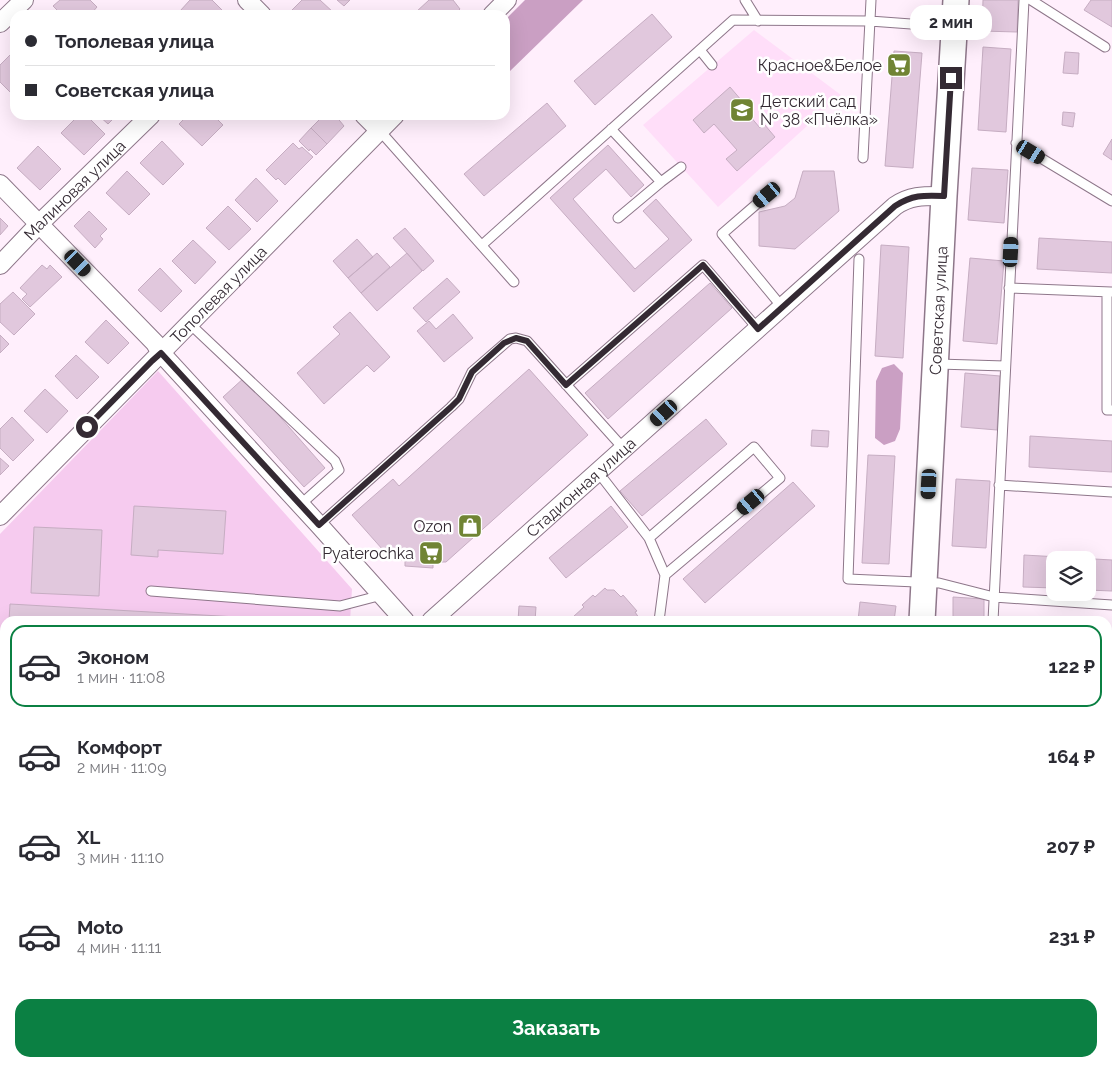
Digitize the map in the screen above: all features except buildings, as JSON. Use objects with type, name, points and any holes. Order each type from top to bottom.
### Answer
[{"type":"street","points":[[14,10],[24,0]]},
{"type":"street","points":[[497,10],[507,0]]},
{"type":"street","name":"Советская улица","points":[[922,616],[956,0]]},
{"type":"street","points":[[0,23],[10,13]]},
{"type":"street","name":"Малиновая улица","points":[[0,265],[40,223],[146,120]]},
{"type":"street","points":[[369,120],[380,131]]},
{"type":"street","name":"Тополевая улица","points":[[0,516],[390,120]]},
{"type":"street","points":[[0,184],[155,343],[161,353],[401,616]]},
{"type":"street","name":"Стадионная улица","points":[[437,616],[895,206],[917,196],[944,196]]},
{"type":"lane","points":[[745,0],[758,21]]},
{"type":"lane","points":[[863,158],[871,0]]},
{"type":"lane","points":[[992,616],[1024,0]]},
{"type":"lane","points":[[1031,0],[1105,47]]},
{"type":"lane","points":[[482,245],[733,20],[870,22],[954,27]]},
{"type":"lane","points":[[700,50],[712,65]]},
{"type":"lane","points":[[612,129],[661,182]]},
{"type":"lane","points":[[380,131],[514,282]]},
{"type":"lane","points":[[1016,143],[1112,201]]},
{"type":"lane","points":[[618,218],[681,167]]},
{"type":"lane","points":[[767,195],[722,234],[782,307]]},
{"type":"lane","points":[[859,258],[848,579],[939,583],[994,597],[1112,605]]},
{"type":"lane","points":[[566,385],[703,265],[758,329]]},
{"type":"lane","points":[[1009,288],[1109,292],[1107,410],[1112,410]]},
{"type":"lane","points":[[190,324],[336,461],[339,470],[300,505]]},
{"type":"lane","points":[[319,525],[451,407],[459,399],[472,372],[510,339],[527,341],[624,449]]},
{"type":"lane","points":[[935,364],[1005,366]]},
{"type":"lane","points":[[649,538],[754,448],[780,478],[665,575]]},
{"type":"lane","points":[[598,472],[649,538],[665,575],[660,616]]},
{"type":"lane","points":[[999,485],[1112,492]]},
{"type":"lane","points":[[151,591],[340,606],[382,595]]},
{"type":"shaded area","points":[[525,0],[583,0],[510,71],[510,15]]},
{"type":"shaded area","name":"Детский сад № 38 «Пчёлка»","points":[[754,30],[841,95],[718,207],[643,125]]},
{"type":"shaded area","points":[[894,364],[903,373],[900,429],[895,441],[884,445],[875,438],[876,381],[882,368]]},
{"type":"shaded area","points":[[158,371],[352,589],[350,616],[0,616],[0,534]]},
{"type":"place","name":"Красное&Белое","points":[[899,65]]},
{"type":"place","name":"Детский сад № 38 «Пчёлка»","points":[[742,110]]},
{"type":"place","name":"Ozon","points":[[470,526]]},
{"type":"place","name":"Pyaterochka","points":[[431,553]]},
{"type":"route","points":[[87,427],[161,353],[319,525],[451,407],[459,399],[472,372],[510,339],[516,338],[527,341],[566,385],[703,265],[758,329],[895,206],[917,196],[944,196],[951,78]]}]
